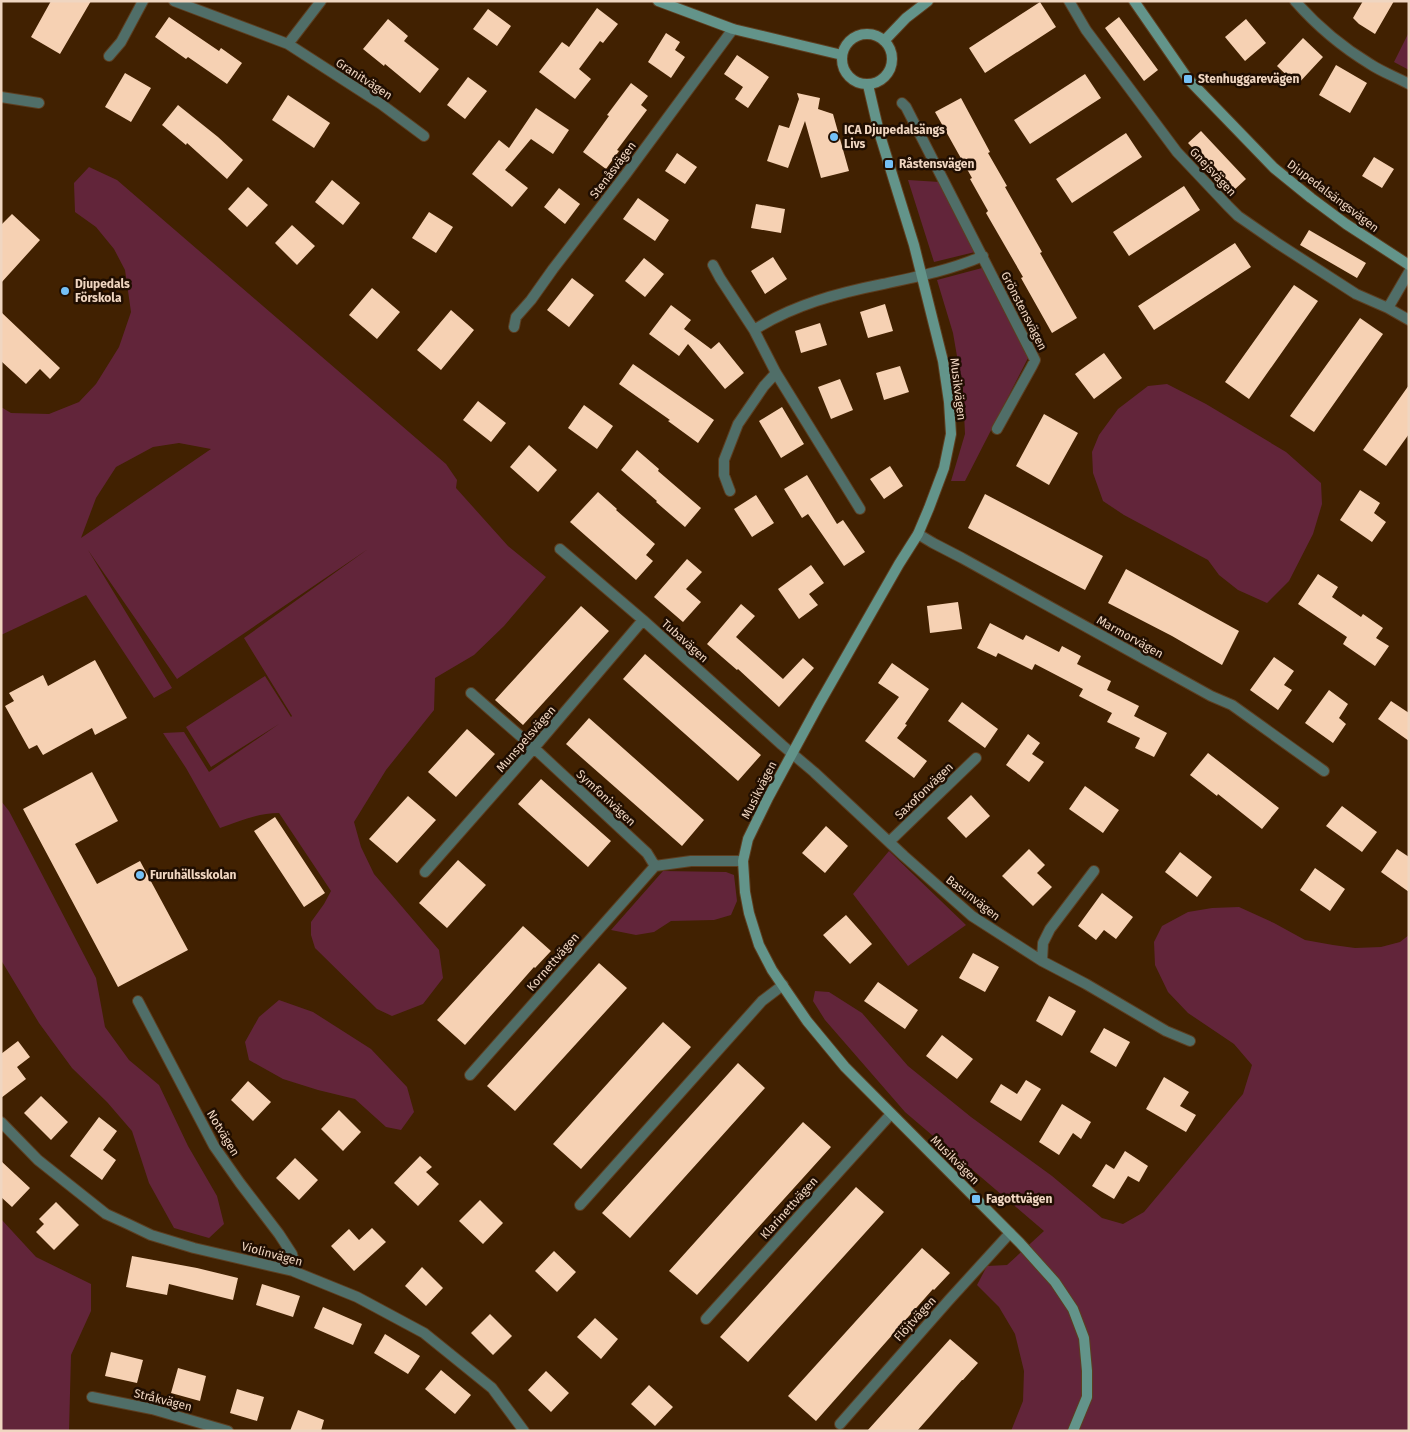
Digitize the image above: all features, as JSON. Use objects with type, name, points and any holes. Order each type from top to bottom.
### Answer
[{"type":"street","points":[[109,56],[121,42],[143,1]]},
{"type":"street","name":"Granitvägen","points":[[174,1],[288,44],[381,104],[424,136]]},
{"type":"street","points":[[288,44],[321,1]]},
{"type":"street","points":[[658,1],[733,29],[842,55]]},
{"type":"street","points":[[884,40],[906,18],[928,1]]},
{"type":"street","name":"Gnejsvägen","points":[[1068,1],[1086,30],[1177,152],[1238,216],[1356,294],[1388,308],[1409,320]]},
{"type":"street","name":"Djupedalsängsvägen","points":[[1134,1],[1188,79],[1274,168],[1346,224],[1409,265]]},
{"type":"street","points":[[1295,1],[1322,29],[1351,51],[1371,65],[1409,84]]},
{"type":"street","name":"Stenåsvägen","points":[[514,327],[516,317],[531,300],[733,29]]},
{"type":"street","points":[[871,34],[884,40],[892,53],[892,64],[889,73],[882,80],[868,85],[858,83],[849,78],[842,65],[842,55],[845,46],[856,36],[871,34]]},
{"type":"street","name":"Musikvägen","points":[[868,85],[878,132],[914,244],[943,361],[950,402],[951,434],[944,468],[918,534],[899,564],[792,754],[751,833],[743,861],[744,892],[759,945],[772,970],[807,1021],[845,1067],[1010,1233],[1055,1282],[1073,1309],[1084,1338],[1087,1371],[1087,1398],[1073,1431]]},
{"type":"street","points":[[1,96],[39,103]]},
{"type":"street","name":"Grönstensvägen","points":[[902,103],[914,122],[1035,360],[996,429]]},
{"type":"street","points":[[754,330],[769,320],[805,304],[841,293],[971,262],[983,256]]},
{"type":"street","points":[[713,265],[754,330],[776,372],[860,509]]},
{"type":"street","points":[[1388,308],[1409,272]]},
{"type":"street","points":[[730,491],[724,475],[724,460],[738,424],[776,372]]},
{"type":"street","name":"Marmorvägen","points":[[918,534],[1194,687],[1232,705],[1324,771]]},
{"type":"street","name":"Tubavägen","points":[[560,549],[643,620],[792,754]]},
{"type":"street","name":"Munspelsvägen","points":[[425,872],[643,620]]},
{"type":"street","name":"Symfonivägen","points":[[471,693],[534,748],[647,853],[655,866]]},
{"type":"street","name":"Basunvägen","points":[[792,754],[972,916],[1042,961],[1086,984],[1166,1031],[1190,1042]]},
{"type":"street","name":"Saxofonvägen","points":[[889,842],[976,758]]},
{"type":"street","points":[[655,866],[691,861],[743,861]]},
{"type":"street","name":"Kornettvägen","points":[[470,1074],[655,866]]},
{"type":"street","points":[[1042,961],[1043,943],[1050,929],[1094,871]]},
{"type":"street","points":[[580,1205],[707,1060],[762,1001],[783,985]]},
{"type":"street","name":"Notvägen","points":[[138,1001],[214,1146],[292,1254],[294,1262],[293,1272]]},
{"type":"street","name":"Klarinettvägen","points":[[706,1319],[891,1114]]},
{"type":"street","name":"Violinvägen","points":[[1,1122],[38,1160],[106,1214],[151,1235],[194,1248],[293,1272],[357,1297],[424,1333],[492,1388],[524,1431]]},
{"type":"street","name":"Flöjtvägen","points":[[840,1424],[1010,1233]]},
{"type":"street","name":"Stråkvägen","points":[[92,1397],[152,1409],[228,1431]]},
{"type":"shaded area","points":[[1409,32],[1409,70],[1394,62]]},
{"type":"shaded area","points":[[89,167],[117,180],[446,464],[457,480],[456,488],[508,546],[546,577],[504,626],[474,655],[435,678],[434,710],[386,770],[354,822],[361,847],[374,874],[439,950],[443,978],[423,1004],[392,1016],[377,1009],[315,948],[311,935],[311,922],[331,891],[279,813],[256,816],[220,828],[186,768],[163,733],[184,732],[209,772],[279,724],[211,767],[186,727],[265,676],[291,717],[244,638],[368,549],[177,679],[88,550],[172,688],[154,698],[86,595],[1,635],[1,407],[11,413],[49,414],[79,402],[96,384],[119,347],[131,312],[125,270],[114,249],[96,227],[75,212],[74,183]],"holes":[[[179,443],[211,449],[81,538],[96,498],[116,467],[153,447]]]},
{"type":"shaded area","points":[[908,180],[940,182],[975,252],[934,262]]},
{"type":"shaded area","points":[[982,268],[1028,358],[965,481],[951,481],[965,434],[963,391],[953,333],[937,280]]},
{"type":"shaded area","points":[[1167,384],[1206,404],[1286,452],[1321,483],[1322,504],[1313,534],[1289,581],[1267,603],[1238,590],[1219,575],[1208,560],[1124,515],[1103,501],[1093,473],[1092,452],[1099,435],[1118,409],[1148,386]]},
{"type":"shaded area","points":[[1,801],[9,811],[96,978],[105,1027],[129,1060],[159,1085],[188,1146],[217,1196],[224,1224],[209,1238],[174,1228],[149,1183],[132,1131],[107,1102],[72,1068],[39,1023],[1,960]]},
{"type":"shaded area","points":[[889,851],[966,925],[908,966],[853,894]]},
{"type":"shaded area","points":[[663,871],[726,872],[734,875],[737,901],[731,915],[714,920],[671,921],[654,932],[636,935],[611,930]]},
{"type":"shaded area","points":[[1239,907],[1305,940],[1333,945],[1355,948],[1381,947],[1400,942],[1409,935],[1409,1431],[1011,1431],[1023,1401],[1024,1371],[1015,1334],[999,1307],[977,1285],[987,1266],[1007,1265],[1044,1231],[905,1112],[825,1020],[813,1001],[815,991],[829,992],[862,1013],[908,1066],[971,1117],[1052,1176],[1102,1218],[1123,1224],[1144,1212],[1243,1094],[1252,1065],[1234,1044],[1188,1013],[1168,992],[1155,965],[1154,942],[1162,926],[1188,912],[1212,908]]},
{"type":"shaded area","points":[[279,1000],[313,1012],[371,1049],[407,1087],[414,1112],[401,1130],[386,1127],[355,1099],[283,1079],[249,1060],[245,1042],[259,1017]]},
{"type":"shaded area","points":[[1,1219],[36,1257],[91,1284],[91,1311],[71,1355],[69,1431],[1,1431]]},
{"type":"building","points":[[51,1],[91,1],[60,54],[31,37]]},
{"type":"building","points":[[1363,1],[1394,1],[1375,34],[1353,18]]},
{"type":"building","points":[[1040,2],[1056,27],[985,73],[969,48]]},
{"type":"building","points":[[597,8],[618,24],[603,43],[600,41],[579,69],[591,79],[575,99],[539,72],[562,42],[569,47]]},
{"type":"building","points":[[488,9],[511,26],[497,46],[473,29]]},
{"type":"building","points":[[169,17],[219,51],[221,48],[242,63],[227,84],[155,37]]},
{"type":"building","points":[[1119,17],[1158,70],[1144,81],[1105,28]]},
{"type":"building","points":[[388,19],[408,36],[404,41],[439,69],[420,93],[385,64],[384,66],[363,49]]},
{"type":"building","points":[[1246,19],[1266,43],[1245,61],[1225,37]]},
{"type":"building","points":[[666,33],[680,42],[675,50],[685,57],[671,78],[648,62]]},
{"type":"building","points":[[1303,38],[1323,57],[1297,85],[1277,66]]},
{"type":"building","points":[[737,55],[769,77],[748,108],[735,99],[743,87],[724,74]]},
{"type":"building","points":[[1336,65],[1367,83],[1350,113],[1319,95]]},
{"type":"building","points":[[125,73],[151,88],[131,122],[105,107]]},
{"type":"building","points":[[1085,74],[1101,98],[1030,144],[1014,120]]},
{"type":"building","points":[[468,77],[487,91],[465,119],[447,105]]},
{"type":"building","points":[[631,83],[648,96],[641,105],[647,110],[617,150],[619,151],[606,169],[583,152]]},
{"type":"building","points":[[797,93],[820,98],[818,109],[833,114],[849,171],[821,178],[805,121],[788,168],[767,161],[779,125],[789,128],[799,99]]},
{"type":"building","points":[[288,95],[330,123],[314,148],[272,120]]},
{"type":"building","points":[[961,98],[990,152],[988,153],[1007,186],[1005,187],[1077,318],[1052,333],[1021,278],[1023,277],[986,213],[988,211],[970,179],[972,178],[935,112]]},
{"type":"building","points":[[178,105],[243,160],[227,179],[187,143],[186,145],[162,125]]},
{"type":"building","points":[[536,108],[569,130],[553,154],[531,139],[505,170],[528,188],[512,207],[472,174],[499,140],[509,148]]},
{"type":"building","points":[[1201,131],[1246,179],[1233,191],[1188,143]]},
{"type":"building","points":[[1126,133],[1142,157],[1072,203],[1056,179]]},
{"type":"building","points":[[677,153],[697,167],[685,184],[665,171]]},
{"type":"building","points":[[1374,157],[1394,169],[1382,188],[1362,176]]},
{"type":"building","points":[[332,180],[360,203],[343,225],[315,202]]},
{"type":"building","points":[[1184,186],[1200,210],[1129,256],[1113,232]]},
{"type":"building","points":[[248,187],[268,205],[247,227],[228,209]]},
{"type":"building","points":[[559,188],[580,204],[565,224],[544,207]]},
{"type":"building","points":[[638,198],[669,220],[655,241],[623,219]]},
{"type":"building","points":[[756,204],[785,209],[781,233],[751,228]]},
{"type":"building","points":[[429,212],[453,227],[436,253],[412,238]]},
{"type":"building","points":[[12,214],[40,240],[1,283],[1,225]]},
{"type":"building","points":[[292,225],[315,246],[297,265],[275,243]]},
{"type":"building","points":[[1309,230],[1366,263],[1357,278],[1300,245]]},
{"type":"building","points":[[1235,243],[1251,267],[1154,330],[1138,306]]},
{"type":"building","points":[[773,257],[787,279],[765,294],[751,271]]},
{"type":"building","points":[[644,258],[664,274],[645,297],[625,281]]},
{"type":"building","points":[[572,278],[594,295],[569,327],[547,310]]},
{"type":"building","points":[[1294,285],[1318,301],[1249,399],[1225,382]]},
{"type":"building","points":[[372,288],[400,312],[377,339],[349,315]]},
{"type":"building","points":[[885,304],[893,331],[868,338],[860,312]]},
{"type":"building","points":[[671,305],[691,320],[684,329],[711,349],[719,342],[744,373],[725,389],[688,344],[679,356],[649,334]]},
{"type":"building","points":[[451,310],[474,330],[441,370],[417,350]]},
{"type":"building","points":[[1,312],[60,368],[50,379],[40,369],[26,384],[1,361]]},
{"type":"building","points":[[1360,318],[1383,334],[1314,432],[1290,416]]},
{"type":"building","points":[[820,323],[827,345],[801,353],[795,331]]},
{"type":"building","points":[[1104,353],[1122,378],[1094,399],[1075,374]]},
{"type":"building","points":[[633,364],[714,420],[698,443],[668,421],[670,420],[619,384]]},
{"type":"building","points":[[900,366],[909,392],[884,400],[876,373]]},
{"type":"building","points":[[840,379],[853,410],[831,419],[818,387]]},
{"type":"building","points":[[1409,385],[1409,434],[1386,466],[1363,450]]},
{"type":"building","points":[[478,401],[506,423],[491,442],[463,420]]},
{"type":"building","points":[[584,405],[613,426],[597,449],[568,428]]},
{"type":"building","points":[[782,407],[804,444],[781,458],[759,421]]},
{"type":"building","points":[[1044,414],[1078,433],[1049,485],[1016,466]]},
{"type":"building","points":[[529,445],[557,470],[538,492],[510,467]]},
{"type":"building","points":[[637,450],[701,508],[685,527],[621,470]]},
{"type":"building","points":[[890,466],[903,486],[884,499],[870,479]]},
{"type":"building","points":[[807,475],[837,524],[843,520],[865,552],[844,566],[808,514],[802,518],[784,489]]},
{"type":"building","points":[[1360,490],[1380,503],[1374,513],[1386,522],[1372,542],[1340,520]]},
{"type":"building","points":[[598,492],[655,544],[646,555],[653,561],[636,580],[570,522]]},
{"type":"building","points":[[985,494],[1103,556],[1085,590],[968,528]]},
{"type":"building","points":[[756,495],[774,523],[752,537],[734,509]]},
{"type":"building","points":[[687,559],[702,572],[686,589],[701,602],[683,622],[654,597]]},
{"type":"building","points":[[811,565],[824,583],[809,594],[818,605],[799,619],[778,589]]},
{"type":"building","points":[[1126,569],[1239,631],[1222,665],[1172,636],[1108,603]]},
{"type":"building","points":[[1318,574],[1338,587],[1332,597],[1361,617],[1363,614],[1383,628],[1376,638],[1389,646],[1375,666],[1343,644],[1347,637],[1298,604]]},
{"type":"building","points":[[958,602],[962,629],[930,633],[927,606]]},
{"type":"building","points":[[741,604],[755,616],[736,637],[783,679],[803,658],[814,668],[779,707],[738,669],[707,644]]},
{"type":"building","points":[[581,606],[609,631],[523,725],[495,700]]},
{"type":"building","points":[[990,623],[1023,640],[1026,635],[1059,652],[1062,646],[1081,656],[1077,664],[1111,681],[1107,690],[1139,706],[1134,716],[1167,733],[1154,757],[1135,748],[1140,738],[1107,722],[1112,713],[1079,696],[1083,689],[1035,664],[1032,670],[998,653],[996,657],[977,648]]},
{"type":"building","points":[[645,654],[761,755],[738,781],[623,679]]},
{"type":"building","points":[[1274,657],[1294,671],[1284,685],[1292,690],[1278,710],[1250,690]]},
{"type":"building","points":[[95,660],[127,718],[95,735],[92,728],[43,755],[37,745],[29,749],[5,706],[14,701],[9,693],[43,675],[48,686]]},
{"type":"building","points":[[892,663],[929,689],[897,738],[927,761],[914,778],[865,741],[899,697],[878,683]]},
{"type":"building","points":[[1329,690],[1348,704],[1339,718],[1346,724],[1333,743],[1305,723]]},
{"type":"building","points":[[1391,701],[1409,713],[1409,741],[1378,719]]},
{"type":"building","points":[[962,702],[998,729],[985,748],[948,721]]},
{"type":"building","points":[[589,718],[704,820],[682,846],[566,744]]},
{"type":"building","points":[[467,729],[495,754],[456,797],[428,772]]},
{"type":"building","points":[[1028,734],[1040,743],[1032,754],[1044,762],[1029,782],[1006,765]]},
{"type":"building","points":[[1208,753],[1279,808],[1262,829],[1218,794],[1217,796],[1190,775]]},
{"type":"building","points":[[92,772],[118,821],[75,844],[97,884],[140,861],[188,950],[118,987],[23,809]]},
{"type":"building","points":[[541,779],[611,841],[588,867],[518,804]]},
{"type":"building","points":[[1085,786],[1119,810],[1103,833],[1069,809]]},
{"type":"building","points":[[971,795],[990,816],[966,838],[947,818]]},
{"type":"building","points":[[408,796],[436,820],[397,863],[369,839]]},
{"type":"building","points":[[1342,806],[1377,832],[1362,852],[1326,826]]},
{"type":"building","points":[[275,817],[325,893],[304,907],[254,831]]},
{"type":"building","points":[[826,826],[848,846],[825,873],[802,853]]},
{"type":"building","points":[[1029,849],[1045,865],[1037,873],[1052,887],[1033,906],[1002,876]]},
{"type":"building","points":[[1397,849],[1409,857],[1409,892],[1381,872]]},
{"type":"building","points":[[1180,852],[1212,877],[1197,897],[1165,872]]},
{"type":"building","points":[[458,860],[486,885],[447,928],[419,903]]},
{"type":"building","points":[[1315,868],[1345,889],[1330,911],[1300,890]]},
{"type":"building","points":[[1102,893],[1133,917],[1116,939],[1104,930],[1096,940],[1078,926]]},
{"type":"building","points":[[846,915],[872,944],[850,964],[823,935]]},
{"type":"building","points":[[523,926],[551,951],[534,967],[465,1045],[437,1020]]},
{"type":"building","points":[[973,953],[999,967],[985,992],[959,978]]},
{"type":"building","points":[[599,963],[627,988],[515,1111],[487,1086]]},
{"type":"building","points":[[878,982],[918,1010],[905,1029],[864,1001]]},
{"type":"building","points":[[1049,996],[1076,1011],[1062,1036],[1036,1021]]},
{"type":"building","points":[[663,1022],[691,1047],[581,1169],[553,1144]]},
{"type":"building","points":[[1104,1028],[1130,1042],[1116,1067],[1090,1052]]},
{"type":"building","points":[[942,1035],[973,1059],[957,1079],[926,1056]]},
{"type":"building","points":[[18,1041],[30,1057],[17,1067],[26,1079],[1,1098],[1,1054]]},
{"type":"building","points":[[738,1063],[765,1088],[630,1238],[602,1213]]},
{"type":"building","points":[[1164,1077],[1189,1092],[1180,1106],[1196,1115],[1186,1132],[1146,1109]]},
{"type":"building","points":[[1026,1080],[1041,1089],[1021,1121],[990,1102],[1001,1084],[1017,1094]]},
{"type":"building","points":[[248,1081],[271,1102],[253,1121],[231,1100]]},
{"type":"building","points":[[41,1096],[68,1122],[51,1140],[24,1113]]},
{"type":"building","points":[[1062,1104],[1091,1122],[1081,1139],[1073,1133],[1059,1155],[1039,1142]]},
{"type":"building","points":[[339,1110],[361,1132],[343,1151],[321,1129]]},
{"type":"building","points":[[99,1117],[117,1131],[103,1150],[116,1160],[102,1180],[70,1156]]},
{"type":"building","points":[[803,1122],[831,1147],[697,1295],[669,1271]]},
{"type":"building","points":[[1125,1151],[1148,1166],[1139,1182],[1128,1176],[1114,1199],[1092,1186],[1106,1164],[1114,1169]]},
{"type":"building","points":[[420,1156],[432,1167],[426,1172],[439,1184],[418,1206],[394,1183]]},
{"type":"building","points":[[295,1158],[318,1180],[299,1200],[276,1178]]},
{"type":"building","points":[[1,1161],[30,1188],[12,1207],[1,1197]]},
{"type":"building","points":[[856,1187],[884,1212],[748,1362],[720,1337]]},
{"type":"building","points":[[480,1200],[503,1223],[483,1244],[459,1221]]},
{"type":"building","points":[[56,1202],[79,1225],[54,1250],[36,1232],[44,1224],[39,1219]]},
{"type":"building","points":[[372,1228],[386,1242],[354,1271],[331,1246],[349,1229],[359,1240]]},
{"type":"building","points":[[922,1248],[950,1273],[933,1289],[816,1421],[788,1396]]},
{"type":"building","points":[[554,1251],[576,1272],[557,1292],[535,1271]]},
{"type":"building","points":[[132,1256],[238,1278],[233,1300],[169,1284],[167,1295],[126,1287]]},
{"type":"building","points":[[422,1267],[443,1288],[426,1306],[405,1286]]},
{"type":"building","points":[[262,1284],[300,1296],[293,1317],[256,1305]]},
{"type":"building","points":[[323,1307],[362,1324],[353,1345],[314,1328]]},
{"type":"building","points":[[490,1314],[512,1336],[493,1355],[471,1333]]},
{"type":"building","points":[[595,1318],[618,1339],[601,1359],[577,1337]]},
{"type":"building","points":[[385,1334],[420,1356],[408,1374],[374,1353]]},
{"type":"building","points":[[950,1339],[978,1363],[917,1431],[867,1431]]},
{"type":"building","points":[[111,1352],[143,1360],[137,1383],[105,1376]]},
{"type":"building","points":[[178,1368],[206,1376],[200,1401],[171,1393]]},
{"type":"building","points":[[441,1370],[471,1395],[455,1414],[425,1389]]},
{"type":"building","points":[[546,1371],[569,1393],[551,1412],[528,1390]]},
{"type":"building","points":[[649,1385],[673,1407],[655,1426],[631,1404]]},
{"type":"building","points":[[237,1389],[264,1397],[257,1421],[230,1413]]},
{"type":"building","points":[[298,1410],[324,1420],[321,1431],[290,1431]]},
{"type":"place","name":"Stenhuggarevägen","points":[[1188,79]]},
{"type":"place","name":"ICA Djupedalsängs Livs","points":[[834,137]]},
{"type":"place","name":"Råstensvägen","points":[[889,164]]},
{"type":"place","name":"Djupedals Förskola","points":[[65,291]]},
{"type":"place","name":"Furuhällsskolan","points":[[140,875]]},
{"type":"place","name":"Fagottvägen","points":[[976,1199]]}]
